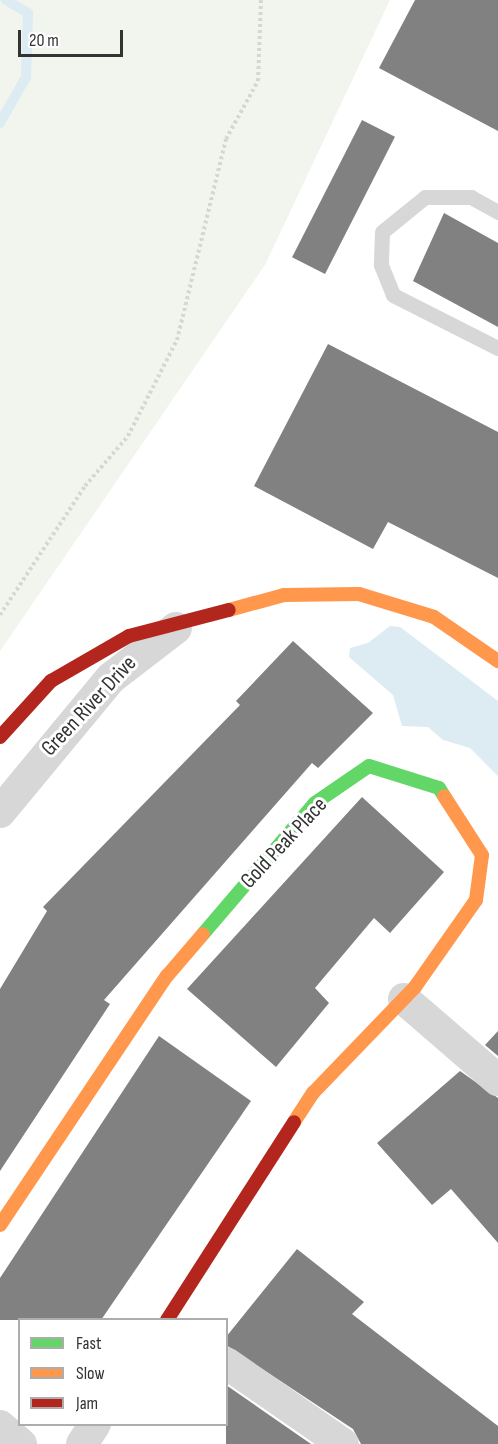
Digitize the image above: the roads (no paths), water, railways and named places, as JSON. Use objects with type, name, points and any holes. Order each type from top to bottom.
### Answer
[{"type":"street","name":"Green River Drive","points":[[0,737],[51,681],[88,657],[162,623],[284,595],[359,594],[434,617],[498,661]]},
{"type":"street","name":"Green River Drive","points":[[0,812],[111,678],[141,650],[194,617]]},
{"type":"street","name":"Gold Peak Place","points":[[0,1225],[167,976],[315,803],[369,766],[439,788],[483,855],[476,900],[404,999],[313,1093],[167,1318]]},
{"type":"street","points":[[404,999],[498,1080]]},
{"type":"street","points":[[228,1365],[343,1444]]},
{"type":"street","points":[[0,1426],[21,1444]]},
{"type":"street","points":[[82,1444],[94,1426]]},
{"type":"lane","points":[[498,212],[471,197],[425,197],[382,232],[381,265],[393,295],[498,348]]},
{"type":"waterway","points":[[0,123],[26,77],[28,13],[6,0]]}]
